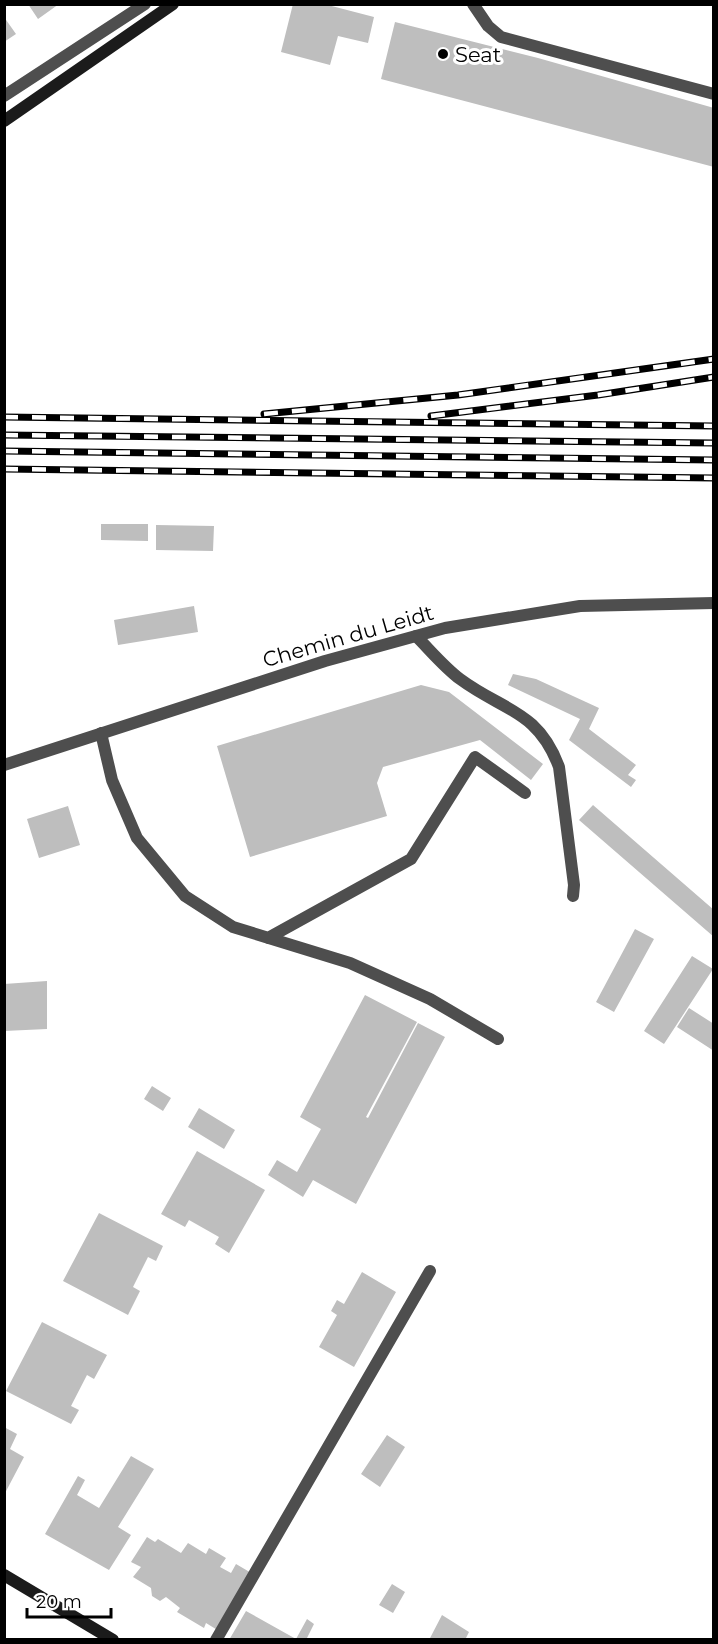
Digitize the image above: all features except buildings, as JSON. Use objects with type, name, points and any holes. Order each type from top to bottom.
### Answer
[{"type":"main road","points":[[4,121],[172,4]]},
{"type":"main road","points":[[4,1575],[113,1640]]},
{"type":"street","points":[[4,96],[146,4]]},
{"type":"street","points":[[473,4],[488,26],[501,36],[714,94]]},
{"type":"street","name":"Chemin du Leidt","points":[[4,765],[325,661],[445,628],[580,606],[714,603]]},
{"type":"street","points":[[416,636],[460,678],[528,719],[553,749],[559,766],[574,885],[573,896]]},
{"type":"street","points":[[101,733],[112,780],[137,838],[185,896],[233,927],[350,963],[430,999],[498,1039]]},
{"type":"street","points":[[268,938],[411,859],[475,757],[525,793]]},
{"type":"street","points":[[216,1640],[430,1271]]},
{"type":"railway","points":[[264,414],[458,395],[714,359]]},
{"type":"railway","points":[[431,416],[598,395],[714,377]]},
{"type":"railway","points":[[4,417],[714,426]]},
{"type":"railway","points":[[4,435],[714,443]]},
{"type":"railway","points":[[4,451],[714,460]]},
{"type":"railway","points":[[4,469],[714,478]]},
{"type":"place","name":"Seat","points":[[443,54]]}]
